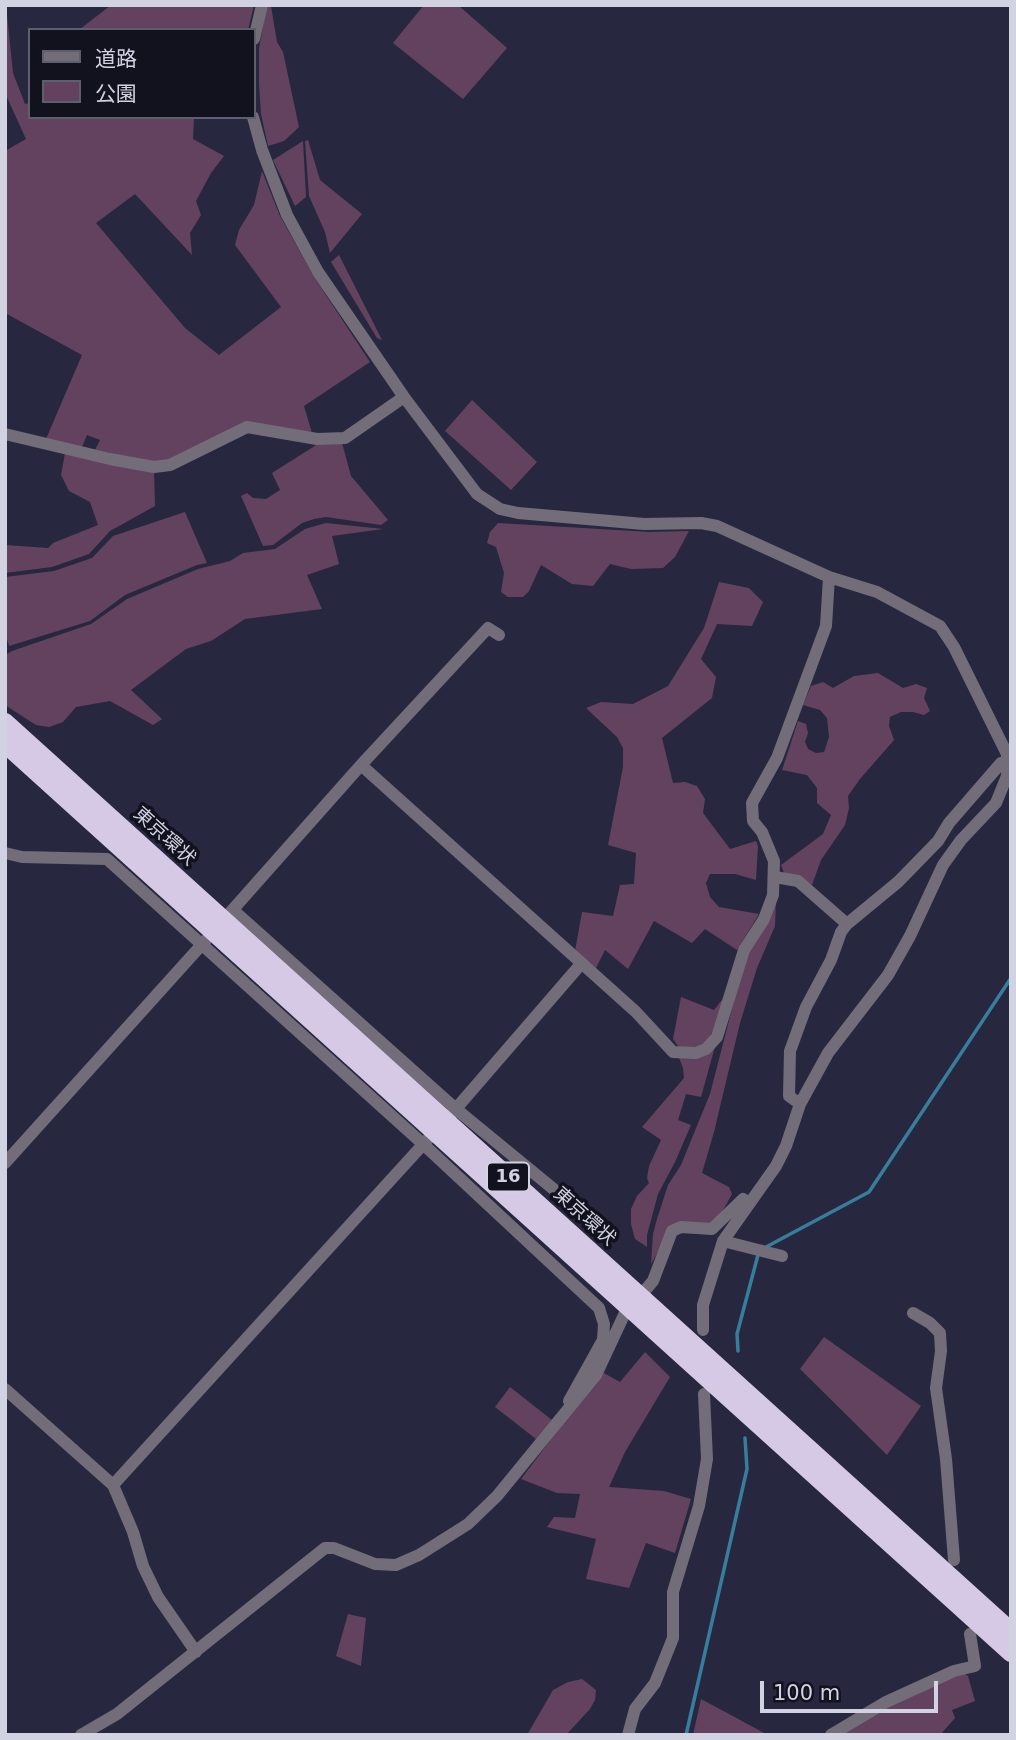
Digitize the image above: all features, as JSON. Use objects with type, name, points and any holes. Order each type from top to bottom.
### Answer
[{"type":"highway","name":"東京環状","points":[[5,722],[218,926]]},
{"type":"highway","name":"東京環状","points":[[5,744],[218,926],[635,1302],[1011,1632]]},
{"type":"highway","name":"東京環状","points":[[635,1302],[1011,1653]]},
{"type":"street","points":[[256,30],[262,5]]},
{"type":"street","points":[[254,119],[264,157],[293,227],[318,272],[404,397],[465,482],[477,494],[500,509],[644,524],[701,523],[717,526],[829,577],[877,592],[940,626],[954,647],[1006,757],[1007,776],[1004,789],[996,803],[961,840],[951,855],[926,898],[910,936],[888,975],[828,1053],[800,1104],[786,1146],[764,1184],[723,1241],[703,1306],[703,1330]]},
{"type":"street","points":[[5,434],[154,467],[170,465],[247,427],[317,439],[345,438],[404,397]]},
{"type":"street","points":[[361,765],[636,1012],[673,1052],[696,1053],[706,1049],[717,1037],[744,950],[764,919],[773,895],[774,861],[762,832],[752,821],[752,803],[778,758],[805,689],[826,626],[829,577]]},
{"type":"street","points":[[5,1163],[361,765],[488,628],[499,635]]},
{"type":"street","points":[[800,1104],[789,1096],[790,1051],[806,1006],[847,924],[898,882],[938,841],[949,823],[1006,757]]},
{"type":"street","points":[[938,841],[951,855]]},
{"type":"street","points":[[5,853],[22,857],[107,859],[218,926],[440,1126],[599,1308],[604,1324],[603,1340],[562,1416]]},
{"type":"street","points":[[775,877],[798,881],[847,924]]},
{"type":"street","points":[[113,1485],[440,1126],[581,964]]},
{"type":"street","points":[[440,1126],[590,1219]]},
{"type":"street","points":[[81,1735],[117,1714],[325,1548],[334,1548],[375,1564],[396,1565],[419,1555],[468,1524],[497,1496],[596,1375],[624,1315],[653,1281],[675,1228],[712,1229],[743,1199],[750,1203]]},
{"type":"street","points":[[723,1241],[782,1255]]},
{"type":"street","points":[[913,1313],[940,1333],[941,1351],[936,1388],[946,1459],[954,1560]]},
{"type":"street","points":[[5,1390],[113,1485],[133,1532],[143,1566],[158,1597],[196,1652]]},
{"type":"street","points":[[628,1735],[635,1709],[655,1683],[673,1639],[673,1592],[699,1506],[707,1459],[704,1394]]},
{"type":"street","points":[[831,1735],[886,1702],[954,1671],[975,1666],[970,1633]]},
{"type":"green space","points":[[6,5],[13,73],[25,104],[28,103],[28,119],[194,119],[193,139],[224,156],[196,201],[201,215],[190,233],[192,255],[135,194],[96,223],[185,328],[219,355],[281,307],[235,245],[239,230],[254,205],[262,171],[280,216],[314,277],[370,362],[304,406],[312,433],[256,423],[172,460],[155,462],[95,450],[100,440],[87,435],[82,447],[46,439],[82,355],[5,313],[5,151],[26,139],[5,93]]},
{"type":"green space","points":[[111,5],[254,5],[248,28],[82,28]]},
{"type":"green space","points":[[267,5],[271,6],[277,42],[283,52],[299,127],[284,141],[268,146],[261,114],[259,83],[259,48]]},
{"type":"green space","points":[[424,5],[458,5],[507,48],[463,99],[393,43]]},
{"type":"green space","points":[[308,140],[320,180],[362,214],[330,253],[325,232],[309,196],[305,141]]},
{"type":"green space","points":[[303,141],[306,197],[295,206],[273,160]]},
{"type":"green space","points":[[339,255],[382,340],[377,338],[331,262]]},
{"type":"green space","points":[[472,400],[537,462],[511,490],[445,431]]},
{"type":"green space","points":[[321,442],[342,443],[351,476],[388,520],[381,525],[326,517],[314,519],[302,523],[273,545],[263,546],[241,496],[247,493],[253,498],[266,499],[280,490],[272,473]]},
{"type":"green space","points":[[65,453],[154,470],[155,506],[110,531],[89,554],[52,567],[5,573],[5,545],[48,548],[53,543],[98,525],[90,502],[69,491],[61,475]]},
{"type":"green space","points":[[185,512],[207,563],[125,595],[90,621],[9,646],[5,632],[5,577],[54,571],[92,558],[113,536]]},
{"type":"green space","points":[[326,523],[383,529],[332,536],[339,564],[307,575],[322,609],[245,619],[211,641],[186,649],[131,690],[162,719],[153,725],[110,701],[76,707],[63,722],[49,727],[36,725],[5,705],[5,655],[12,651],[91,624],[127,599],[198,569],[230,561],[243,553],[275,549],[305,529]]},
{"type":"green space","points":[[498,523],[650,532],[689,531],[675,557],[663,568],[631,569],[610,564],[593,586],[572,584],[541,565],[529,591],[523,597],[508,597],[501,592],[504,573],[496,547],[487,543],[490,532]]},
{"type":"green space","points":[[719,582],[749,588],[763,602],[752,626],[717,624],[701,659],[716,677],[712,698],[662,738],[673,783],[685,782],[697,786],[705,799],[703,813],[730,849],[756,841],[758,846],[756,880],[735,874],[710,874],[706,883],[710,897],[719,907],[759,914],[737,950],[705,929],[692,943],[654,921],[628,969],[605,950],[596,968],[575,951],[582,912],[613,916],[620,885],[634,884],[636,853],[608,845],[623,767],[623,748],[617,737],[586,708],[601,702],[633,704],[668,686],[704,628]]},
{"type":"green space","points":[[878,673],[903,688],[916,684],[927,688],[924,698],[930,711],[924,715],[901,712],[890,717],[889,726],[894,740],[848,796],[849,808],[845,825],[821,860],[812,885],[784,873],[781,865],[823,834],[831,815],[817,803],[817,788],[807,775],[782,770],[798,721],[806,724],[808,733],[805,742],[808,749],[816,753],[824,752],[829,737],[827,718],[820,710],[803,705],[811,686],[823,682],[833,688],[854,676]]},
{"type":"green space","points":[[776,900],[775,926],[757,968],[740,1023],[702,1173],[729,1187],[732,1194],[716,1223],[682,1223],[663,1243],[651,1264],[657,1219],[668,1185],[681,1165],[710,1094],[747,951]]},
{"type":"green space","points":[[728,992],[720,1018],[706,1044],[696,1050],[678,1046],[673,1039],[681,997],[714,1010]]},
{"type":"green space","points":[[716,1043],[701,1097],[686,1094],[678,1120],[691,1125],[658,1194],[647,1235],[647,1247],[635,1239],[631,1209],[637,1196],[649,1183],[649,1166],[661,1140],[642,1127],[684,1078],[678,1055]]},
{"type":"green space","points":[[824,1337],[921,1406],[887,1455],[800,1369]]},
{"type":"green space","points":[[645,1352],[670,1377],[625,1452],[609,1487],[664,1491],[691,1499],[675,1553],[646,1543],[629,1588],[586,1579],[596,1539],[547,1527],[554,1517],[575,1518],[580,1494],[557,1493],[521,1479],[602,1372],[620,1382]]},
{"type":"green space","points":[[510,1387],[552,1420],[536,1439],[495,1407]]},
{"type":"green space","points":[[348,1614],[366,1618],[361,1666],[336,1656]]},
{"type":"green space","points":[[963,1673],[968,1676],[975,1701],[952,1710],[955,1718],[940,1735],[836,1735],[882,1709]]},
{"type":"green space","points":[[582,1679],[596,1690],[595,1700],[566,1735],[527,1735],[553,1690],[568,1682]]},
{"type":"green space","points":[[701,1699],[768,1735],[693,1735]]},
{"type":"waterway","points":[[766,1247],[869,1192],[1011,978]]},
{"type":"waterway","points":[[738,1351],[737,1334],[758,1255]]},
{"type":"waterway","points":[[686,1735],[747,1469],[745,1438]]}]
